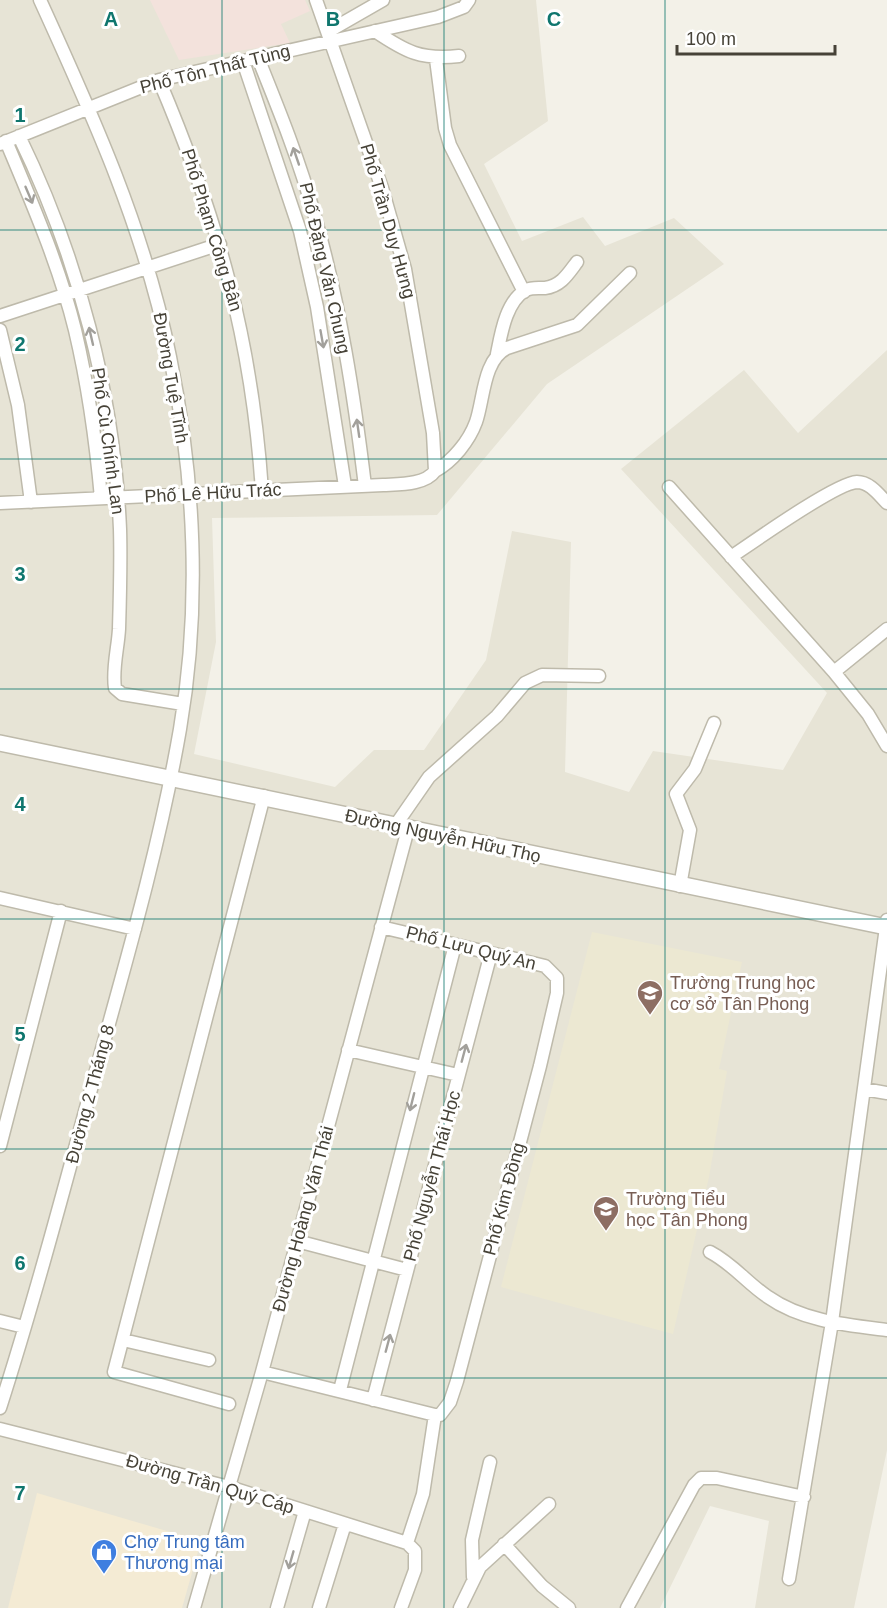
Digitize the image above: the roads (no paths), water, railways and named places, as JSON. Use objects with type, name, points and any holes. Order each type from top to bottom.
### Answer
[{"type":"street","name":"Đường Tuệ Tĩnh","points":[[40,0],[89,107],[120,182],[148,268],[173,370],[189,495],[192,583],[183,704],[170,777]]},
{"type":"street","name":"Phố Trần Duy Hưng","points":[[316,0],[331,36],[382,188],[405,269],[433,434],[430,475]]},
{"type":"street","points":[[331,36],[383,0]]},
{"type":"street","name":"Phố Tôn Thất Tùng","points":[[3,142],[159,80],[258,58],[331,36],[375,31],[453,13],[464,7],[469,0]]},
{"type":"street","points":[[375,31],[412,54],[436,58],[459,56]]},
{"type":"street","name":"Phố Đặng Văn Chung","points":[[258,58],[303,177],[328,267],[350,380],[365,486]]},
{"type":"street","points":[[436,58],[445,128],[450,145],[524,292]]},
{"type":"street","name":"Phố Đặng Văn Chung","points":[[243,61],[285,179],[309,272],[333,399],[345,486]]},
{"type":"street","name":"Phố Phạm Công Bân","points":[[159,80],[182,135],[220,244],[235,298],[252,386],[262,491]]},
{"type":"street","name":"Phố Cù Chính Lan","points":[[19,135],[51,207],[79,291],[104,400],[118,497],[121,573],[115,688],[123,694],[183,704]]},
{"type":"street","name":"Phố Cù Chính Lan","points":[[3,142],[47,241],[66,295],[89,402],[101,498]]},
{"type":"street","points":[[0,316],[220,244]]},
{"type":"street","points":[[430,475],[455,456],[473,430],[506,319],[524,292],[554,286],[566,277],[577,262]]},
{"type":"street","points":[[309,272],[328,267]]},
{"type":"street","points":[[497,354],[507,348],[577,325],[630,273]]},
{"type":"street","points":[[0,330],[18,405],[31,502]]},
{"type":"street","name":"Phố Lê Hữu Trác","points":[[0,503],[365,486],[430,475]]},
{"type":"street","points":[[732,557],[840,488],[850,484],[864,483],[883,490],[887,503]]},
{"type":"street","points":[[669,487],[834,672],[868,714],[887,746]]},
{"type":"street","points":[[834,672],[887,629]]},
{"type":"street","name":"Đường Hoàng Văn Thái","points":[[194,1608],[262,1372],[381,927],[401,828],[429,777],[497,716],[525,683],[542,675],[599,676]]},
{"type":"street","points":[[680,886],[690,830],[675,794],[695,770],[714,723]]},
{"type":"street","name":"Đường Nguyễn Hữu Thọ","points":[[0,743],[264,796],[401,828],[680,886],[887,925]]},
{"type":"street","name":"Đường 2 Tháng 8","points":[[0,1408],[135,929],[170,777]]},
{"type":"street","points":[[229,1404],[114,1372],[264,796]]},
{"type":"street","points":[[0,898],[135,929]]},
{"type":"street","points":[[0,1146],[61,911]]},
{"type":"street","points":[[789,1579],[832,1322],[887,925]]},
{"type":"street","name":"Phố Lưu Quý An","points":[[381,927],[545,966],[557,978]]},
{"type":"street","name":"Phố Nguyễn Thái Học","points":[[340,1390],[421,1067],[455,945]]},
{"type":"street","name":"Phố Nguyễn Thái Học","points":[[373,1400],[491,953]]},
{"type":"street","name":"Phố Kim Đồng","points":[[437,1415],[450,1402],[457,1381],[540,1066],[557,993],[557,978]]},
{"type":"street","points":[[348,1050],[458,1075]]},
{"type":"street","points":[[864,1089],[887,1093]]},
{"type":"street","points":[[297,1241],[407,1270]]},
{"type":"street","points":[[710,1252],[733,1266],[778,1304],[832,1322],[887,1330]]},
{"type":"street","points":[[0,1321],[24,1327]]},
{"type":"street","points":[[123,1340],[209,1360]]},
{"type":"street","points":[[262,1372],[437,1415],[411,1547],[415,1570],[401,1608]]},
{"type":"street","name":"Đường Trần Quý Cáp","points":[[0,1429],[229,1487],[411,1547]]},
{"type":"street","points":[[473,1577],[472,1540],[490,1462]]},
{"type":"street","points":[[627,1608],[694,1485],[701,1478],[717,1478],[804,1497]]},
{"type":"street","points":[[460,1608],[473,1577],[504,1544],[549,1504]]},
{"type":"street","points":[[277,1608],[305,1511]]},
{"type":"street","points":[[319,1608],[345,1524]]},
{"type":"street","points":[[504,1544],[542,1586],[569,1608]]},
{"type":"place","name":"Trường Trung học cơ sở Tân Phong","points":[[650,1016]]},
{"type":"place","name":"Trường Tiểu học Tân Phong","points":[[606,1232]]},
{"type":"place","name":"Chợ Trung tâm Thương mại","points":[[104,1575]]}]
